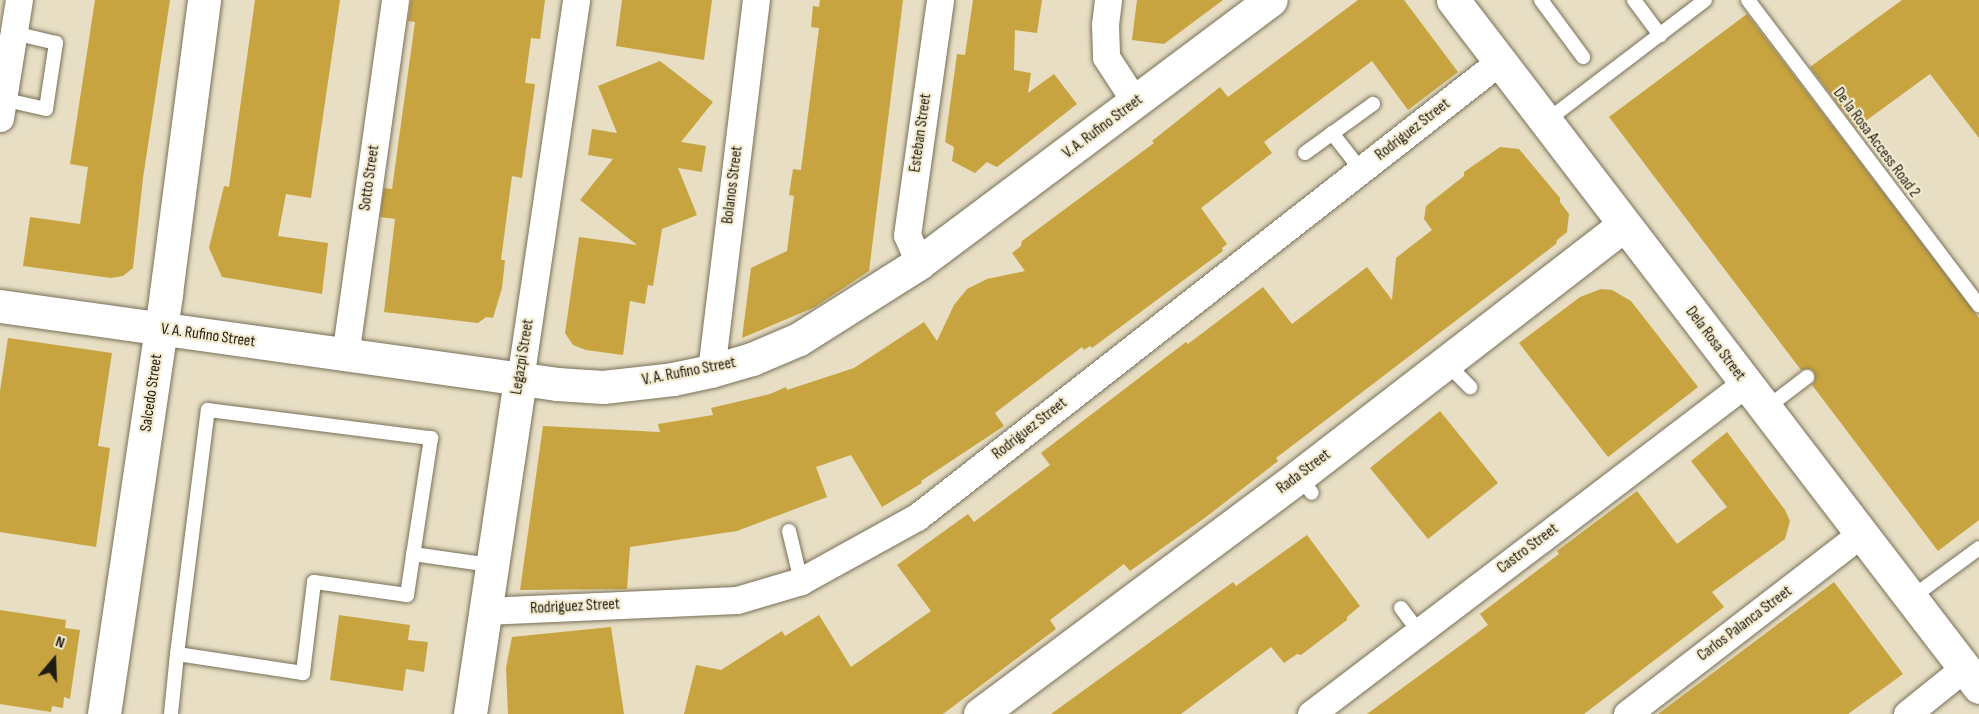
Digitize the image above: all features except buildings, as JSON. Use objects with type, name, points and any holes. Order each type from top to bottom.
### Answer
[{"type":"street","points":[[1,108],[19,0]]},
{"type":"street","name":"Salcedo Street","points":[[104,714],[161,329],[204,0]]},
{"type":"street","name":"Sotto Street","points":[[345,356],[395,0]]},
{"type":"street","name":"Legazpi Street","points":[[470,714],[483,611],[520,380],[576,0]]},
{"type":"street","name":"Bolanos Street","points":[[711,371],[756,0]]},
{"type":"street","name":"Esteban Street","points":[[919,263],[907,235],[940,0]]},
{"type":"street","points":[[1108,0],[1105,25],[1107,57],[1136,103]]},
{"type":"street","name":"V. A. Rufino Street","points":[[0,306],[520,380],[603,387],[673,379],[711,371],[752,359],[799,339],[919,263],[1136,103],[1270,0]]},
{"type":"street","name":"Dela Rosa Street","points":[[1453,0],[1764,410],[1862,533],[1972,678]]},
{"type":"street","name":"Rodriguez Street","points":[[483,611],[737,600],[801,581],[917,516],[1499,62]]},
{"type":"street","name":"Rada Street","points":[[980,714],[1306,485],[1447,364],[1624,225]]},
{"type":"street","name":"Castro Street","points":[[1311,714],[1745,384]]},
{"type":"street","name":"Carlos Palanca Street","points":[[1627,714],[1862,533]]},
{"type":"street","points":[[1907,714],[1972,678]]},
{"type":"lane","points":[[1541,0],[1583,57]]},
{"type":"lane","points":[[1634,0],[1660,35]]},
{"type":"lane","points":[[1545,122],[1705,0]]},
{"type":"lane","name":"De la Rosa Access Road 2","points":[[1748,0],[1979,305]]},
{"type":"lane","points":[[1,108],[46,109],[56,43],[14,33]]},
{"type":"lane","points":[[1305,153],[1373,104]]},
{"type":"lane","points":[[1332,133],[1361,170]]},
{"type":"lane","points":[[1447,364],[1470,387]]},
{"type":"lane","points":[[1764,410],[1807,377]]},
{"type":"lane","points":[[171,714],[177,654],[208,410],[430,438],[407,595],[314,582],[303,673],[177,654]]},
{"type":"lane","points":[[789,531],[801,581]]},
{"type":"lane","points":[[1911,598],[1979,548]]},
{"type":"lane","points":[[413,554],[490,565]]},
{"type":"lane","points":[[1401,608],[1419,632]]}]
